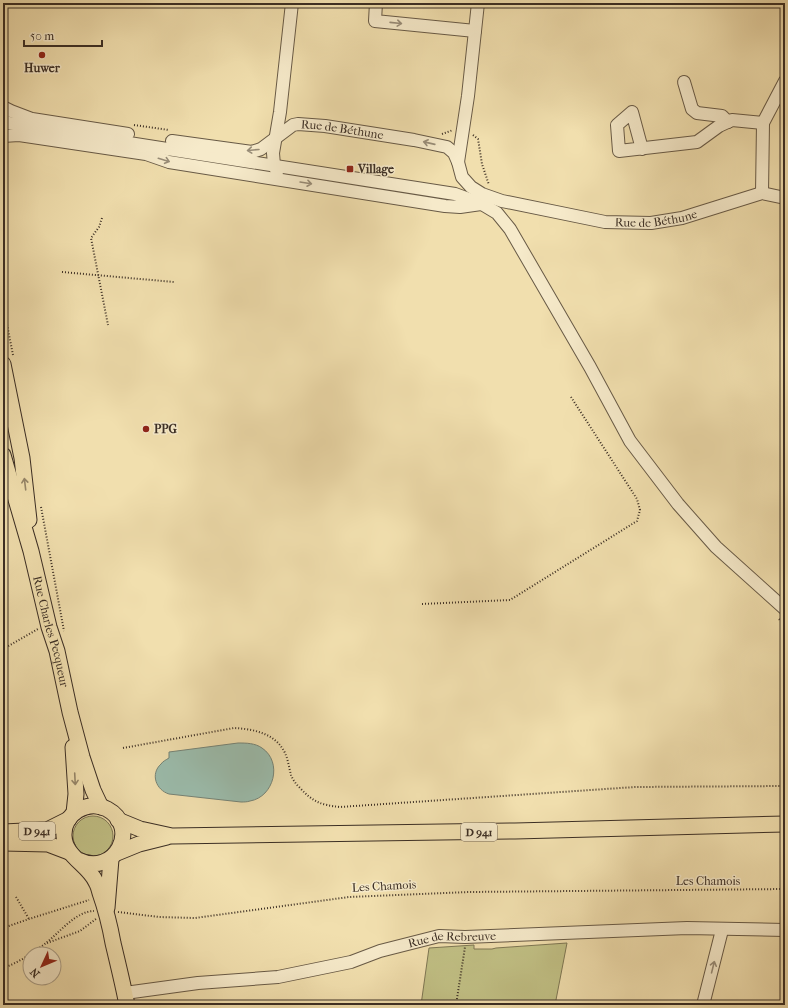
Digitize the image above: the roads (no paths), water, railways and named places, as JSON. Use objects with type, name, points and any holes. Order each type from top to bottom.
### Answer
[{"type":"main road","name":"Rue Charles Pecqueur","points":[[3,364],[22,458],[31,551]]},
{"type":"main road","name":"Rue Charles Pecqueur","points":[[3,455],[31,551],[49,627],[57,651],[70,712],[82,757],[93,790],[101,807]]},
{"type":"main road","name":"Rue Charles Pecqueur","points":[[70,712],[76,794],[72,816]]},
{"type":"main road","points":[[74,856],[83,863],[95,864],[106,862],[114,856],[121,845],[123,836],[122,828],[118,820],[111,812],[101,807],[87,806],[72,816],[64,830],[64,835],[65,841],[74,856],[89,870],[96,881],[105,905],[126,999]]},
{"type":"main road","name":"D 941","points":[[3,832],[47,830],[72,816]]},
{"type":"main road","name":"D 941","points":[[118,820],[140,829],[172,836]]},
{"type":"main road","name":"D 941","points":[[114,856],[139,844],[172,836],[515,831],[785,824]]},
{"type":"main road","name":"D 941","points":[[3,843],[48,844],[74,856]]},
{"type":"main road","points":[[105,905],[108,902],[114,856]]},
{"type":"street","points":[[283,179],[274,165],[273,153],[280,112],[292,3]]},
{"type":"street","points":[[376,3],[375,21],[475,31]]},
{"type":"street","points":[[458,162],[478,3]]},
{"type":"street","points":[[762,193],[763,123],[785,81]]},
{"type":"street","points":[[684,82],[692,109],[697,113],[722,116],[728,122]]},
{"type":"street","name":"Rue de Béthune","points":[[6,105],[18,114],[46,122],[252,152],[261,150],[293,125],[298,124],[333,127],[447,147]]},
{"type":"street","points":[[280,112],[284,118],[293,125]]},
{"type":"street","points":[[642,149],[697,142],[719,126],[732,120],[763,123]]},
{"type":"street","points":[[5,123],[455,194],[482,204],[497,213],[510,229],[586,360],[630,441],[678,504],[716,547],[785,609]]},
{"type":"street","points":[[445,206],[460,187],[462,177],[454,153],[447,147],[463,131]]},
{"type":"street","name":"Rue de Béthune","points":[[3,136],[19,135],[146,154],[169,162],[445,206],[460,207],[502,201]]},
{"type":"street","name":"Rue de Béthune","points":[[462,177],[471,187],[482,194],[502,201],[605,222],[652,223],[682,218],[762,193],[785,198]]},
{"type":"street","name":"Rue de Rebreuve","points":[[126,999],[198,982],[278,977],[352,962],[380,951],[439,936],[465,937],[687,928],[722,930],[785,930]]},
{"type":"street","points":[[703,1005],[722,930]]},
{"type":"place","name":"Huwer","points":[[42,55]]},
{"type":"place","name":"Village","points":[[350,169]]},
{"type":"place","name":"PPG","points":[[146,429]]}]
